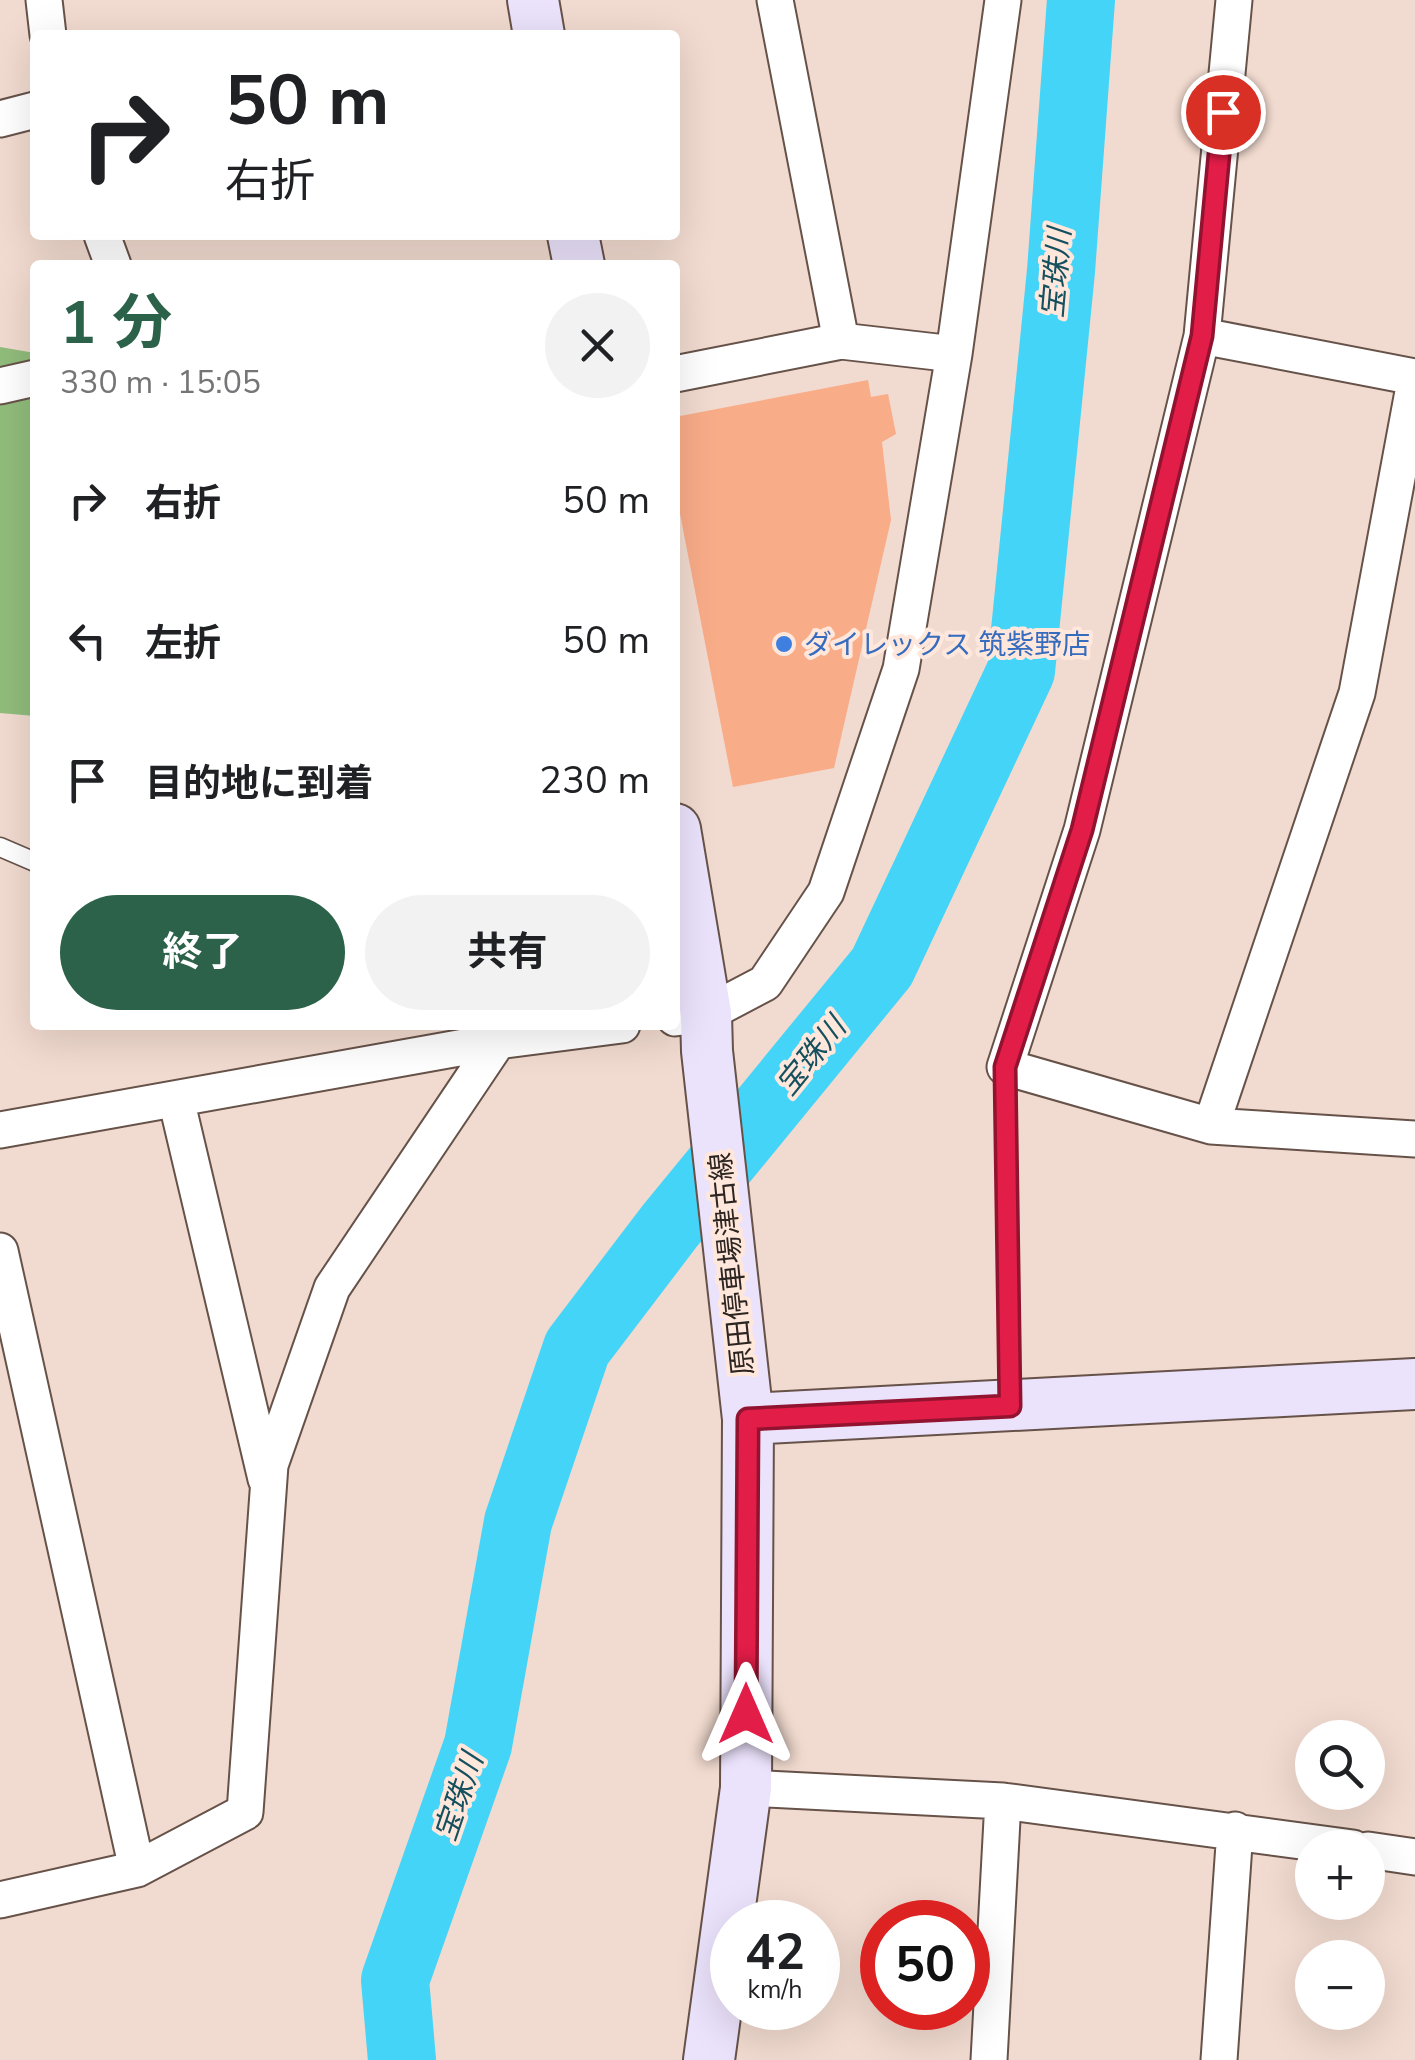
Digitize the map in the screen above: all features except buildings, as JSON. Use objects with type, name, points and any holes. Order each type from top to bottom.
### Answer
[{"type":"main road","points":[[533,0],[538,30]]},
{"type":"main road","name":"原田停車場津古線","points":[[680,879],[696,1028],[724,1198],[748,1419],[746,1788],[709,2060]]},
{"type":"main road","points":[[748,1419],[1415,1384]]},
{"type":"street","points":[[44,0],[47,30]]},
{"type":"street","points":[[775,0],[841,341]]},
{"type":"street","points":[[696,1028],[765,982],[826,892],[900,669],[954,354],[1003,0]]},
{"type":"street","points":[[1234,0],[1202,336],[1082,830],[1005,1067],[1211,1126],[1415,1139]]},
{"type":"street","points":[[0,118],[30,111]]},
{"type":"street","points":[[1202,336],[1415,379],[1356,693],[1211,1126]]},
{"type":"street","points":[[680,373],[841,341],[954,354]]},
{"type":"street","points":[[0,386],[30,379]]},
{"type":"street","points":[[0,1130],[586,1030]]},
{"type":"street","points":[[0,1900],[137,1869],[245,1812],[270,1465],[332,1288],[498,1042]]},
{"type":"street","points":[[176,1098],[268,1489]]},
{"type":"street","points":[[0,1251],[7,1318],[137,1869]]},
{"type":"street","points":[[746,1788],[1003,1801],[1295,1839]]},
{"type":"street","points":[[989,2060],[1003,1801]]},
{"type":"street","points":[[1219,2060],[1235,1830]]},
{"type":"street","points":[[1385,1853],[1415,1857]]},
{"type":"lane","points":[[0,847],[30,860]]},
{"type":"lane","points":[[1005,1067],[1010,1406]]},
{"type":"green space","points":[[0,347],[30,352],[30,716],[0,713]]},
{"type":"waterway","name":"宝珠川","points":[[402,2060],[395,1980],[478,1745],[518,1522],[577,1348],[669,1227],[882,967],[1021,671],[1061,271],[1081,0]]},
{"type":"place","name":"ダイレックス 筑紫野店","points":[[784,644]]},
{"type":"route","points":[[746,1714],[748,1419],[1010,1406],[1005,1067],[1082,830],[1202,336],[1223,112]]}]
